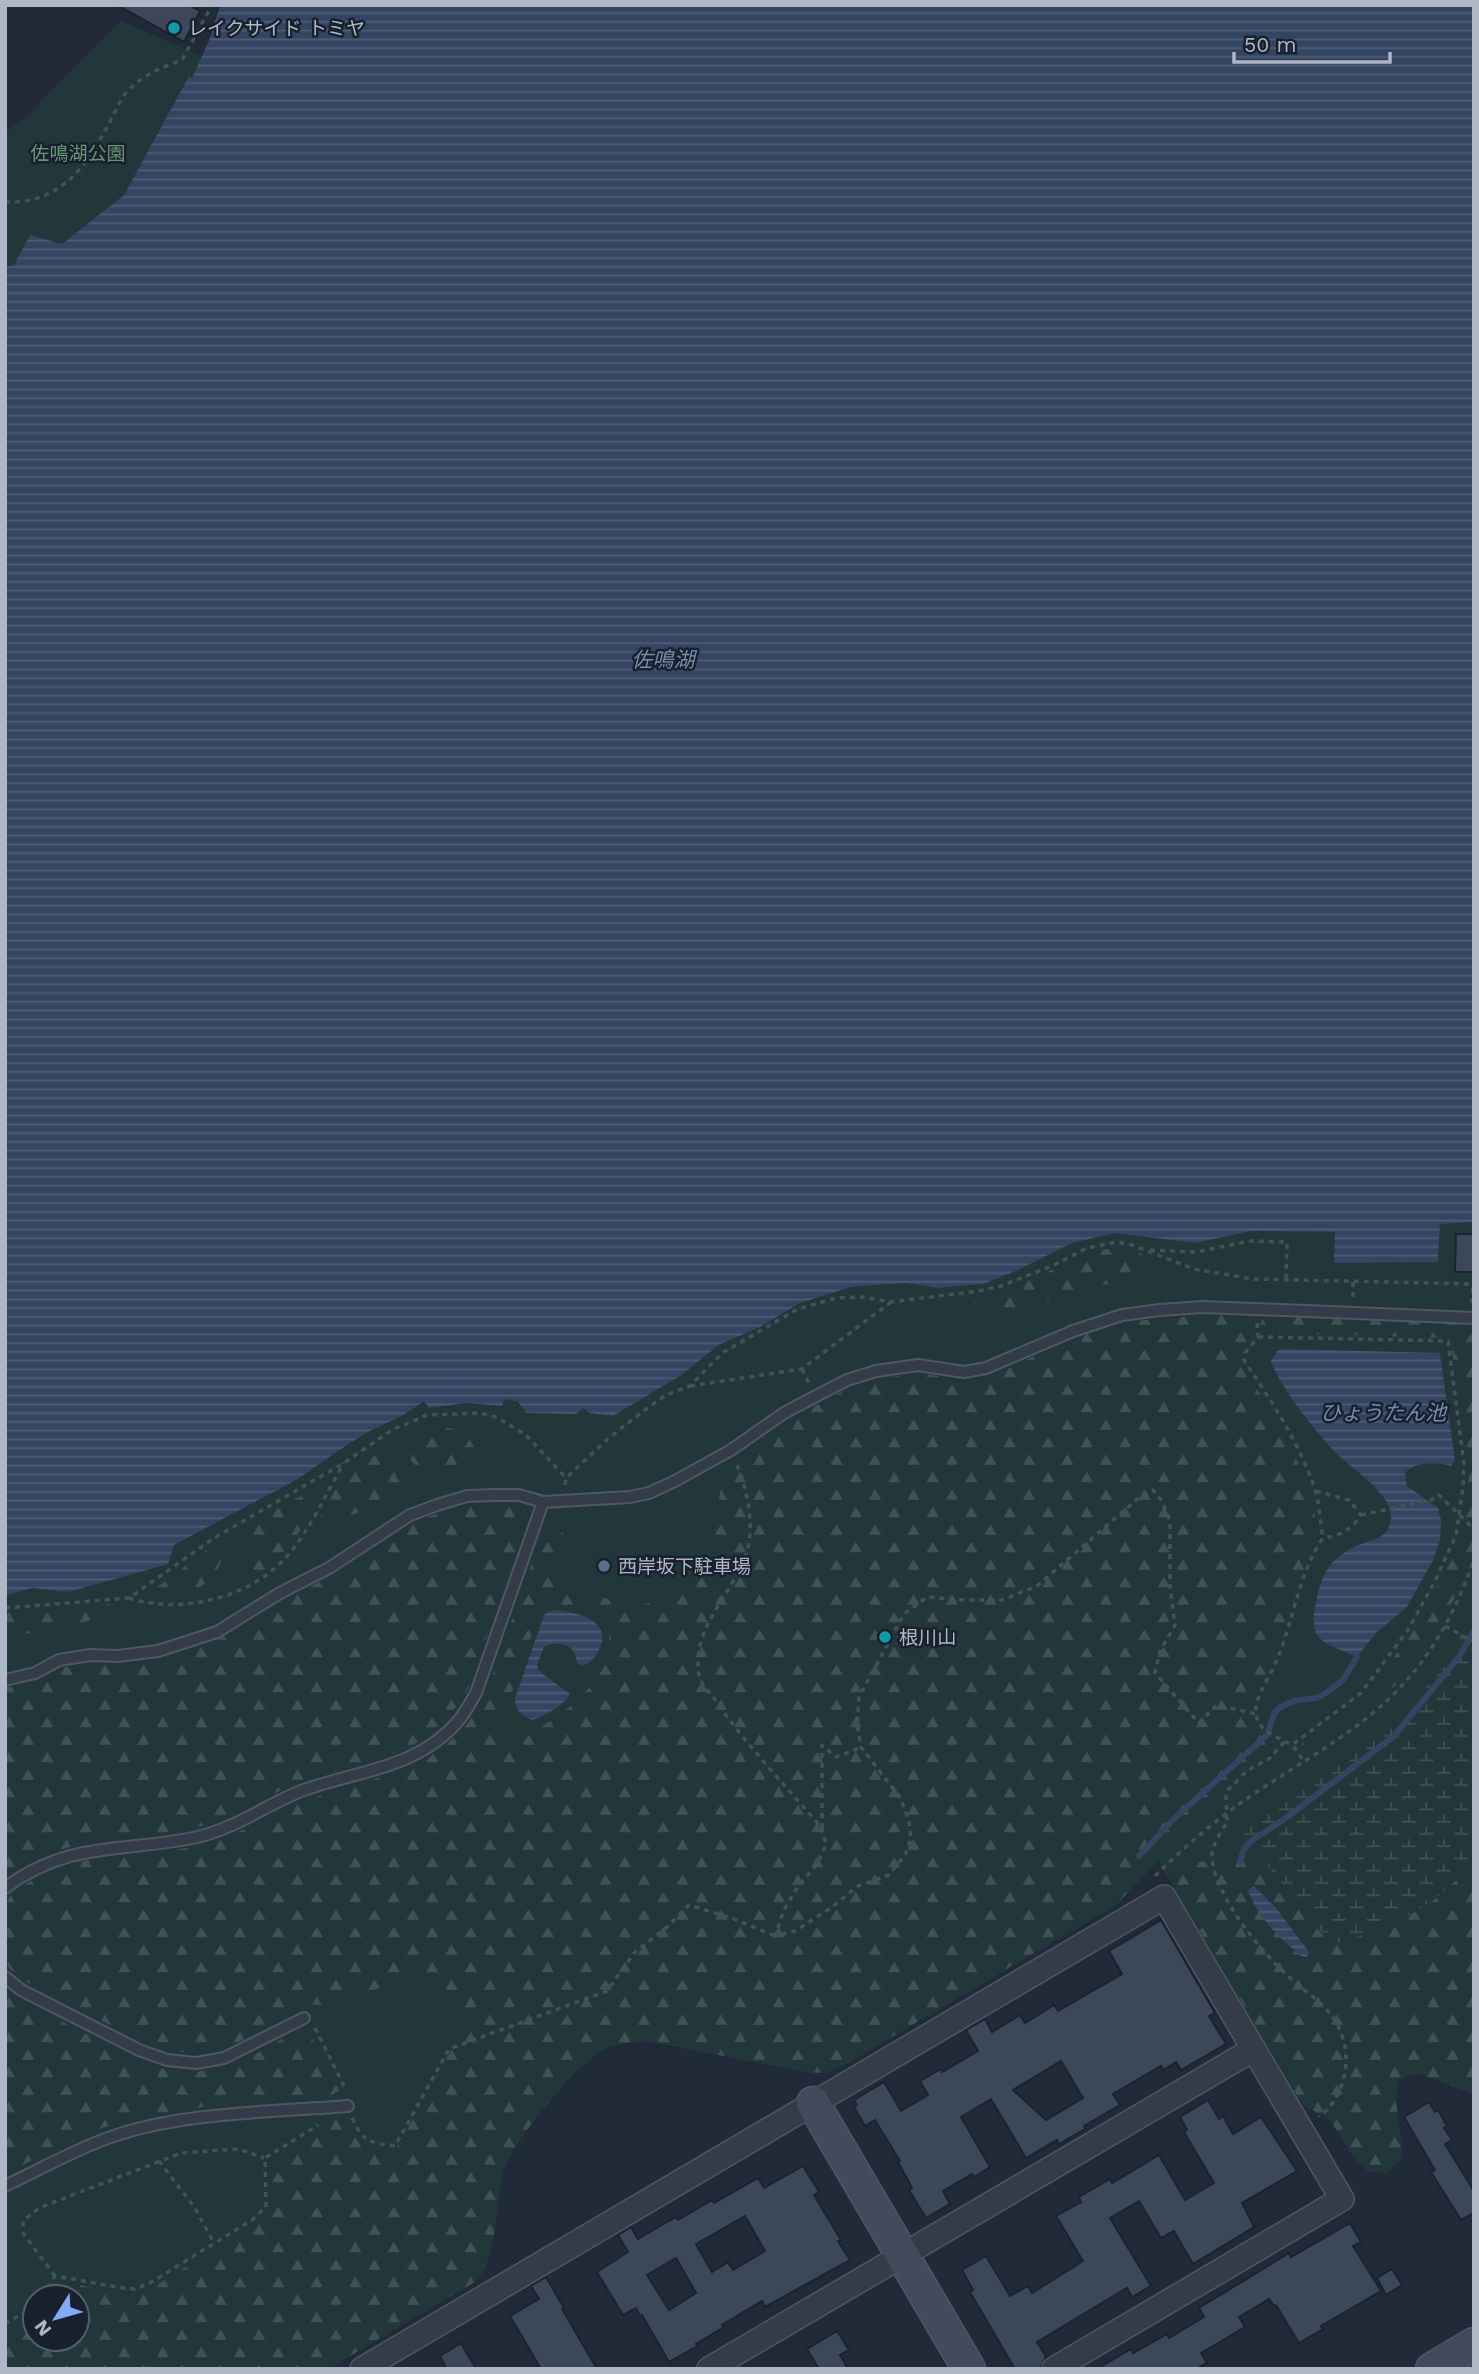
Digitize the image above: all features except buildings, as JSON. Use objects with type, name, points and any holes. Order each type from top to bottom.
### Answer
[{"type":"street","points":[[362,2369],[1164,1897],[1342,2199],[1054,2369]]},
{"type":"street","points":[[709,2369],[1254,2049]]},
{"type":"street","points":[[813,2103],[969,2369]]},
{"type":"street","points":[[1432,2369],[1473,2347]]},
{"type":"lane","points":[[5,1680],[35,1673],[59,1660],[90,1655],[117,1656],[158,1651],[218,1632],[280,1593],[329,1568],[410,1514],[437,1504],[467,1496],[519,1496],[544,1502],[630,1497],[649,1493],[731,1450],[807,1401],[848,1380],[876,1371],[918,1365],[964,1372],[986,1368],[1073,1331],[1122,1315],[1202,1307],[1474,1318]]},
{"type":"lane","points":[[5,1888],[22,1875],[89,1850],[194,1838],[222,1830],[299,1792],[407,1760],[435,1743],[458,1720],[476,1693],[544,1502]]},
{"type":"lane","points":[[5,1977],[33,1996],[139,2050],[167,2060],[196,2063],[225,2058],[304,2018]]},
{"type":"lane","points":[[5,2186],[109,2137],[146,2127],[189,2120],[347,2106]]},
{"type":"path","points":[[5,202],[29,202],[66,185],[85,163],[123,96],[159,68],[182,60],[212,5]]},
{"type":"path","points":[[1144,1250],[1196,1252],[1250,1241],[1287,1242],[1286,1280]]},
{"type":"path","points":[[690,1386],[722,1353],[798,1309],[836,1298],[862,1297],[891,1302],[1001,1286],[1101,1244],[1117,1242],[1210,1273],[1254,1279],[1474,1284]]},
{"type":"path","points":[[565,1501],[566,1478],[608,1439],[666,1395],[690,1386],[802,1369],[891,1302]]},
{"type":"path","points":[[1255,1309],[1258,1337],[1245,1353],[1244,1360],[1289,1431],[1315,1491],[1323,1538],[1307,1572],[1276,1663],[1257,1701],[1256,1714],[1260,1724],[1268,1732],[1292,1745],[1304,1762]]},
{"type":"path","points":[[1258,1337],[1448,1341],[1464,1464],[1456,1535],[1408,1630],[1361,1693],[1292,1745]]},
{"type":"path","points":[[129,1598],[214,1538],[344,1463],[410,1421],[427,1415],[481,1413],[510,1424],[526,1435],[566,1478]]},
{"type":"path","points":[[731,1450],[744,1483],[749,1511],[748,1548],[734,1581],[710,1615],[700,1647],[699,1677],[733,1726],[822,1828]]},
{"type":"path","points":[[5,1608],[129,1598],[147,1604],[199,1602],[232,1594],[250,1586],[288,1556],[344,1463]]},
{"type":"path","points":[[347,2106],[359,2133],[371,2143],[395,2146],[449,2049],[607,1991],[635,1952],[666,1928],[689,1905],[775,1936],[795,1931],[858,1886],[889,1875],[905,1855],[911,1839],[909,1822],[901,1799],[861,1747],[857,1724],[859,1696],[904,1614],[927,1597],[1002,1600],[1037,1586],[1141,1496],[1153,1490],[1162,1501],[1170,1521],[1170,1586],[1175,1625],[1160,1651],[1155,1673],[1199,1723],[1217,1705],[1256,1714]]},
{"type":"path","points":[[1315,1491],[1349,1500],[1361,1515]]},
{"type":"path","points":[[1323,1538],[1336,1537],[1356,1523],[1361,1515],[1431,1500],[1439,1495],[1474,1529]]},
{"type":"path","points":[[1143,1909],[1136,1898],[1156,1875],[1228,1813],[1367,1719],[1408,1679],[1447,1627],[1474,1559]]},
{"type":"path","points":[[1447,1627],[1474,1642]]},
{"type":"path","points":[[1284,1742],[1269,1759],[1248,1770],[1232,1784],[1226,1796],[1227,1823],[1221,1830],[1211,1855],[1220,1885],[1248,1934],[1287,1976],[1333,2017],[1346,2045],[1344,2079],[1330,2108]]},
{"type":"path","points":[[775,1936],[784,1910],[797,1888],[817,1864],[826,1845],[822,1828],[822,1745],[836,1757],[861,1747]]},
{"type":"path","points":[[265,2158],[353,2104],[316,2028],[309,2016],[304,2018]]},
{"type":"path","points":[[238,2149],[265,2158],[266,2207],[260,2214],[150,2283],[135,2289],[55,2276],[23,2232],[23,2221],[39,2208],[181,2153],[238,2149]]},
{"type":"path","points":[[159,2161],[195,2208],[214,2243]]},
{"type":"path","points":[[51,2283],[55,2276]]},
{"type":"path","points":[[5,2324],[21,2314]]},
{"type":"green space","name":"佐鳴湖公園","points":[[121,21],[202,56],[192,78],[189,76],[124,195],[62,244],[30,236],[14,265],[5,267],[5,131],[21,122]]},
{"type":"green space","points":[[1474,1222],[1474,2094],[1420,2074],[1407,2075],[1398,2081],[1396,2100],[1401,2160],[1386,2173],[1368,2171],[1354,2158],[1330,2120],[1305,2106],[1299,2099],[1158,1861],[1108,1910],[843,2066],[825,2073],[806,2072],[651,2042],[621,2044],[604,2050],[578,2070],[563,2086],[533,2122],[510,2156],[501,2182],[489,2259],[475,2282],[328,2369],[5,2369],[5,1596],[32,1588],[68,1592],[174,1545],[298,1479],[366,1433],[402,1416],[424,1400],[430,1408],[466,1403],[501,1406],[504,1399],[515,1401],[527,1413],[583,1408],[613,1416],[680,1376],[719,1345],[760,1327],[800,1303],[851,1287],[906,1283],[937,1288],[982,1284],[1018,1270],[1072,1243],[1115,1233],[1195,1243],[1252,1231],[1335,1232],[1334,1262],[1438,1262],[1440,1223]]},
{"type":"green space","points":[[1117,1247],[1144,1256],[1157,1268],[1155,1273],[1147,1279],[1071,1291],[1007,1313],[982,1311],[974,1303],[982,1295],[1017,1285],[1087,1255]]},
{"type":"green space","points":[[1202,1315],[1243,1316],[1251,1320],[1253,1335],[1240,1352],[1240,1362],[1285,1434],[1311,1492],[1315,1532],[1311,1548],[1272,1661],[1252,1700],[1252,1715],[1256,1726],[1269,1741],[1270,1752],[1232,1778],[1225,1786],[1217,1810],[1150,1868],[1119,1902],[843,2066],[825,2073],[806,2072],[651,2042],[621,2044],[604,2050],[578,2070],[563,2086],[533,2122],[510,2156],[501,2182],[489,2259],[475,2282],[328,2369],[5,2369],[5,2329],[21,2320],[21,2353],[91,2353],[91,2287],[122,2293],[136,2293],[152,2288],[264,2217],[271,2201],[272,2169],[280,2154],[338,2117],[346,2118],[370,2145],[396,2148],[460,2034],[448,1994],[422,1998],[416,1982],[411,1979],[322,2005],[306,2004],[247,2038],[222,2049],[195,2053],[169,2051],[143,2042],[26,1982],[10,1969],[5,1962],[5,1904],[11,1895],[27,1883],[91,1859],[196,1847],[225,1838],[303,1801],[411,1768],[441,1750],[466,1726],[485,1697],[542,1533],[548,1527],[556,1526],[563,1532],[556,1566],[560,1578],[566,1583],[623,1604],[647,1604],[680,1583],[706,1554],[713,1535],[727,1465],[789,1420],[850,1387],[878,1379],[918,1373],[964,1380],[989,1376],[1076,1338],[1124,1322]],"holes":[[[551,1603],[576,1608],[601,1621],[609,1634],[606,1651],[595,1679],[566,1710],[524,1739],[515,1741],[504,1733],[502,1720],[538,1616],[543,1608]]]},
{"type":"green space","points":[[1269,1315],[1462,1323],[1470,1330],[1474,1347],[1474,1544],[1456,1596],[1425,1650],[1405,1676],[1391,1689],[1372,1696],[1349,1726],[1305,1754],[1300,1746],[1364,1696],[1412,1633],[1461,1536],[1469,1464],[1450,1338],[1270,1333],[1264,1331],[1260,1324]]},
{"type":"green space","points":[[439,1426],[463,1433],[471,1441],[477,1454],[469,1466],[457,1475],[446,1476],[421,1471],[414,1465],[407,1451],[404,1442],[414,1431]]},
{"type":"green space","points":[[377,1456],[392,1464],[403,1479],[402,1487],[385,1494],[366,1511],[327,1521],[321,1517],[338,1483],[349,1468],[366,1458]]},
{"type":"green space","points":[[301,1496],[309,1501],[308,1511],[290,1545],[281,1556],[262,1570],[252,1574],[246,1570],[245,1562],[249,1557],[241,1543],[247,1527]]},
{"type":"green space","points":[[495,1503],[521,1507],[527,1522],[468,1689],[451,1714],[429,1735],[403,1751],[296,1783],[218,1821],[192,1829],[87,1841],[42,1856],[5,1876],[5,1688],[38,1680],[62,1668],[90,1663],[160,1659],[196,1648],[221,1638],[284,1600],[333,1575],[414,1521],[468,1504]]},
{"type":"green space","points":[[212,1549],[217,1550],[222,1558],[218,1569],[204,1585],[174,1597],[149,1597],[152,1591]]},
{"type":"green space","points":[[110,1604],[114,1609],[95,1619],[5,1638],[5,1613]]},
{"type":"green space","points":[[1474,1612],[1474,1865],[1431,1902],[1409,1915],[1348,1941],[1338,1943],[1328,1940],[1259,1855],[1240,1827],[1358,1749],[1401,1713],[1436,1674]]},
{"type":"green space","points":[[1248,1856],[1258,1858],[1267,1864],[1321,1933],[1338,1943],[1409,1915],[1431,1902],[1474,1865],[1474,2094],[1420,2074],[1407,2075],[1398,2081],[1396,2100],[1401,2160],[1386,2173],[1368,2171],[1354,2158],[1330,2120],[1305,2106],[1299,2099],[1179,1896],[1178,1879],[1199,1862]],"holes":[[[1254,1886],[1277,1909],[1301,1956],[1269,1923]]]},
{"type":"green space","points":[[5,1989],[16,1998],[135,2059],[164,2069],[196,2072],[227,2067],[302,2028],[308,2030],[339,2090],[331,2096],[218,2105],[135,2119],[81,2136],[5,2174]]},
{"type":"water","name":"佐鳴湖","points":[[220,5],[1474,5],[1474,1222],[1440,1224],[1438,1262],[1334,1263],[1335,1232],[1252,1231],[1195,1243],[1115,1233],[1072,1243],[983,1284],[937,1288],[906,1283],[851,1287],[800,1303],[760,1327],[719,1345],[680,1376],[613,1416],[590,1413],[583,1408],[576,1414],[526,1413],[518,1402],[505,1399],[502,1406],[466,1403],[429,1408],[424,1401],[402,1416],[366,1433],[298,1479],[174,1545],[168,1564],[68,1592],[32,1588],[5,1596],[5,267],[14,265],[30,235],[62,244],[124,195],[189,76],[192,78],[210,38]]},
{"type":"water","name":"ひょうたん池","points":[[1277,1351],[1440,1353],[1455,1461],[1451,1466],[1419,1465],[1405,1473],[1407,1486],[1438,1508],[1441,1521],[1440,1540],[1433,1560],[1407,1607],[1376,1633],[1357,1657],[1329,1645],[1317,1634],[1314,1626],[1316,1602],[1323,1577],[1339,1556],[1384,1534],[1390,1524],[1389,1507],[1376,1489],[1332,1449],[1289,1395],[1271,1361]]},
{"type":"water","points":[[553,1610],[578,1614],[595,1622],[600,1628],[601,1645],[594,1658],[583,1666],[578,1664],[574,1652],[568,1646],[555,1644],[544,1647],[537,1665],[539,1671],[570,1694],[553,1710],[532,1720],[519,1712],[515,1698],[545,1614]]},
{"type":"water","points":[[1254,1886],[1277,1909],[1309,1952],[1307,1957],[1301,1956],[1293,1949],[1263,1918],[1248,1890]]},
{"type":"waterway","points":[[1240,1862],[1244,1849],[1251,1841],[1393,1737],[1459,1657],[1474,1631]]},
{"type":"waterway","points":[[1139,1856],[1176,1817],[1267,1735],[1274,1714],[1279,1708],[1293,1701],[1317,1698],[1326,1693],[1343,1680],[1357,1657]]},
{"type":"place","name":"レイクサイド トミヤ","points":[[174,28]]},
{"type":"place","name":"西岸坂下駐車場","points":[[604,1566]]},
{"type":"place","name":"根川山","points":[[885,1637]]}]
